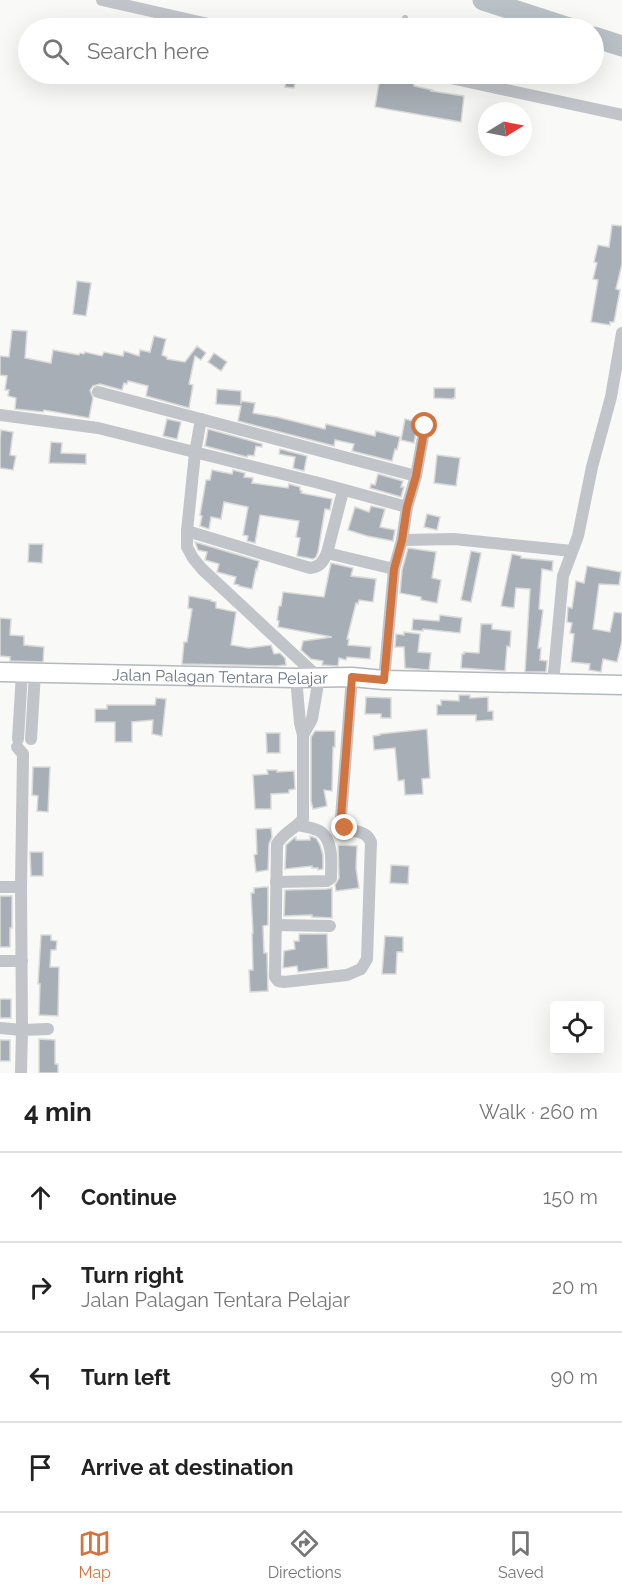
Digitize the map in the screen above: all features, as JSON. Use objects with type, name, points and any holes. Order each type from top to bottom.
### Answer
[{"type":"main road","name":"Jalan Palagan Tentara Pelajar","points":[[0,672],[352,677],[384,680],[622,685]]},
{"type":"street","points":[[102,0],[182,18]]},
{"type":"street","points":[[478,84],[622,115]]},
{"type":"street","points":[[554,683],[562,576],[578,536],[592,467],[611,397],[622,333]]},
{"type":"street","points":[[98,392],[416,476]]},
{"type":"street","points":[[0,415],[98,428],[407,507]]},
{"type":"street","points":[[201,419],[195,453],[187,546],[202,569],[319,678],[312,719],[303,735]]},
{"type":"street","points":[[384,680],[394,569],[425,426]]},
{"type":"street","points":[[187,531],[310,568],[318,567],[327,553],[343,491]]},
{"type":"street","points":[[402,540],[454,539],[572,550]]},
{"type":"street","points":[[327,553],[394,569]]},
{"type":"street","points":[[21,1073],[21,887],[28,673]]},
{"type":"street","points":[[296,678],[303,735],[303,819],[281,837],[277,844],[275,976],[278,981],[284,982],[347,975],[361,969],[367,959],[371,842],[369,837],[345,828],[341,823],[352,677]]},
{"type":"street","points":[[276,882],[331,879],[330,851],[323,834],[320,831],[298,825]]},
{"type":"street","points":[[0,887],[21,887]]},
{"type":"street","points":[[276,925],[330,926]]},
{"type":"street","points":[[0,961],[22,961]]},
{"type":"street","points":[[0,1028],[48,1029]]},
{"type":"building","points":[[285,84],[295,84],[294,88],[285,87]]},
{"type":"building","points":[[379,84],[414,84],[414,86],[431,91],[464,96],[461,122],[375,107]]},
{"type":"building","points":[[612,225],[622,226],[622,264],[616,289],[620,290],[614,322],[610,322],[610,325],[591,322],[598,280],[593,279],[597,263],[594,262],[598,245],[609,247]]},
{"type":"building","points":[[77,281],[91,283],[86,316],[73,314]]},
{"type":"building","points":[[12,330],[27,331],[25,358],[51,363],[53,350],[79,355],[85,352],[102,356],[104,352],[123,356],[124,351],[139,356],[140,350],[150,352],[154,336],[166,339],[162,355],[167,359],[185,362],[197,346],[206,353],[201,360],[195,356],[189,384],[193,385],[189,408],[146,396],[148,386],[128,381],[127,384],[124,383],[122,390],[100,384],[93,386],[90,390],[93,398],[89,418],[44,410],[43,412],[15,409],[16,398],[8,396],[9,390],[5,390],[7,376],[0,375],[0,356],[9,357]]},
{"type":"building","points":[[214,353],[227,362],[221,371],[208,362]]},
{"type":"building","points":[[434,388],[455,388],[455,398],[434,398]]},
{"type":"building","points":[[217,389],[241,391],[241,401],[255,403],[253,413],[325,429],[326,424],[375,436],[376,431],[400,437],[397,450],[395,449],[392,461],[352,451],[354,444],[335,440],[334,446],[238,421],[241,406],[216,404]]},
{"type":"building","points":[[167,419],[181,422],[177,439],[163,436]]},
{"type":"building","points":[[405,419],[418,422],[414,443],[401,440]]},
{"type":"building","points":[[208,429],[262,444],[262,447],[256,446],[254,456],[248,455],[247,457],[205,446]]},
{"type":"building","points":[[1,430],[13,432],[10,455],[16,456],[13,470],[0,468]]},
{"type":"building","points":[[51,442],[62,443],[61,453],[86,454],[86,464],[49,463]]},
{"type":"building","points":[[280,449],[307,456],[304,471],[293,468],[295,457],[279,454]]},
{"type":"building","points":[[437,455],[460,458],[456,486],[434,483]]},
{"type":"building","points":[[212,470],[232,474],[233,470],[245,473],[244,477],[253,478],[252,483],[288,488],[289,484],[300,487],[301,493],[332,499],[330,510],[325,509],[316,557],[313,559],[297,556],[300,538],[296,537],[299,521],[260,515],[255,543],[247,541],[248,536],[243,535],[248,507],[224,502],[221,519],[211,517],[209,529],[200,526],[206,480],[210,480]]},
{"type":"building","points":[[378,474],[403,481],[401,497],[370,488],[371,484],[375,485]]},
{"type":"building","points":[[371,506],[385,509],[380,527],[395,530],[393,541],[348,530],[355,507],[369,512]]},
{"type":"building","points":[[427,514],[440,517],[437,530],[424,527]]},
{"type":"building","points":[[195,542],[259,561],[252,589],[234,584],[236,577],[217,572],[219,564],[205,560],[207,552],[198,550]]},
{"type":"building","points":[[29,544],[43,544],[42,563],[28,562]]},
{"type":"building","points":[[408,548],[436,552],[432,578],[441,580],[437,603],[400,593],[402,570]]},
{"type":"building","points":[[471,551],[481,553],[471,602],[461,600]]},
{"type":"building","points":[[512,554],[521,556],[521,558],[553,561],[552,571],[542,569],[539,609],[543,610],[538,648],[541,648],[540,660],[547,661],[546,672],[525,672],[530,589],[516,588],[514,608],[501,606]]},
{"type":"building","points":[[331,563],[353,568],[351,576],[376,579],[373,602],[359,600],[358,604],[356,603],[347,639],[349,639],[348,645],[371,647],[370,659],[339,658],[338,666],[322,665],[323,661],[311,659],[301,650],[303,641],[332,637],[278,627],[279,606],[281,606],[283,592],[324,597]]},
{"type":"building","points":[[587,566],[621,572],[619,585],[599,584],[593,629],[610,632],[614,612],[622,613],[622,641],[617,662],[603,659],[601,672],[589,670],[590,664],[571,662],[574,634],[570,633],[572,623],[567,622],[568,607],[572,608],[576,581],[584,583]]},
{"type":"building","points":[[189,596],[211,600],[216,602],[216,608],[236,612],[231,645],[249,648],[271,645],[274,654],[280,653],[285,658],[286,665],[182,664],[184,642],[187,642],[192,609],[188,608]]},
{"type":"building","points":[[440,615],[462,618],[460,633],[412,630],[413,619],[439,621]]},
{"type":"building","points":[[0,618],[11,619],[10,635],[24,636],[24,645],[44,647],[43,662],[10,661],[10,657],[0,656]]},
{"type":"building","points":[[481,624],[492,624],[492,629],[511,631],[505,671],[461,668],[464,652],[479,653]]},
{"type":"building","points":[[404,632],[420,634],[418,652],[431,653],[429,670],[405,668],[404,647],[395,647],[396,634],[404,635]]},
{"type":"building","points":[[459,695],[470,695],[470,698],[488,697],[488,711],[493,711],[493,720],[476,721],[476,715],[437,715],[437,705],[441,705],[441,700],[459,701]]},
{"type":"building","points":[[366,697],[391,698],[391,718],[381,718],[381,714],[365,714]]},
{"type":"building","points":[[156,698],[166,699],[162,736],[152,734],[153,720],[132,722],[132,742],[115,742],[115,722],[95,722],[95,709],[107,709],[107,705],[155,705]]},
{"type":"building","points":[[427,729],[430,778],[422,779],[423,794],[405,795],[404,780],[398,781],[395,748],[374,750],[373,736]]},
{"type":"building","points":[[315,731],[335,731],[335,747],[333,747],[332,791],[324,790],[327,806],[313,809],[311,737]]},
{"type":"building","points":[[266,733],[280,733],[280,753],[267,753]]},
{"type":"building","points":[[33,767],[50,767],[48,812],[37,811],[38,796],[32,795]]},
{"type":"building","points":[[267,770],[294,771],[295,789],[289,790],[289,793],[271,794],[271,809],[255,809],[253,775],[268,774]]},
{"type":"building","points":[[271,828],[268,870],[256,872],[254,855],[257,854],[256,829]]},
{"type":"building","points":[[310,836],[316,838],[320,845],[323,869],[318,870],[312,866],[285,869],[286,845],[296,837],[296,840],[310,840]]},
{"type":"building","points":[[338,845],[357,846],[356,868],[359,888],[336,891],[335,885],[339,878]]},
{"type":"building","points":[[30,852],[43,852],[43,876],[31,876]]},
{"type":"building","points":[[391,865],[409,866],[408,884],[390,883]]},
{"type":"building","points":[[268,887],[268,925],[263,926],[264,953],[267,953],[268,991],[250,992],[249,970],[253,970],[251,893],[254,893],[254,888]]},
{"type":"building","points":[[332,888],[332,918],[312,917],[312,915],[284,916],[285,890]]},
{"type":"building","points":[[0,896],[12,896],[10,947],[0,947]]},
{"type":"building","points":[[299,934],[327,934],[328,968],[298,972],[297,966],[283,968],[284,951],[295,949],[294,941],[299,941]]},
{"type":"building","points":[[41,935],[51,935],[51,940],[57,941],[56,950],[51,950],[50,967],[59,967],[58,1016],[39,1015]]},
{"type":"building","points":[[385,936],[403,937],[403,952],[397,952],[396,974],[382,974]]},
{"type":"building","points":[[0,999],[11,999],[11,1018],[0,1018]]},
{"type":"building","points":[[39,1039],[55,1040],[55,1064],[58,1064],[58,1073],[39,1073]]},
{"type":"building","points":[[0,1040],[10,1040],[10,1061],[0,1061]]},
{"type":"waterway","points":[[483,0],[538,18]]},
{"type":"waterway","points":[[604,40],[622,46]]},
{"type":"route","points":[[345,828],[341,823],[341,817],[352,677],[384,680],[394,569],[425,426]]}]
